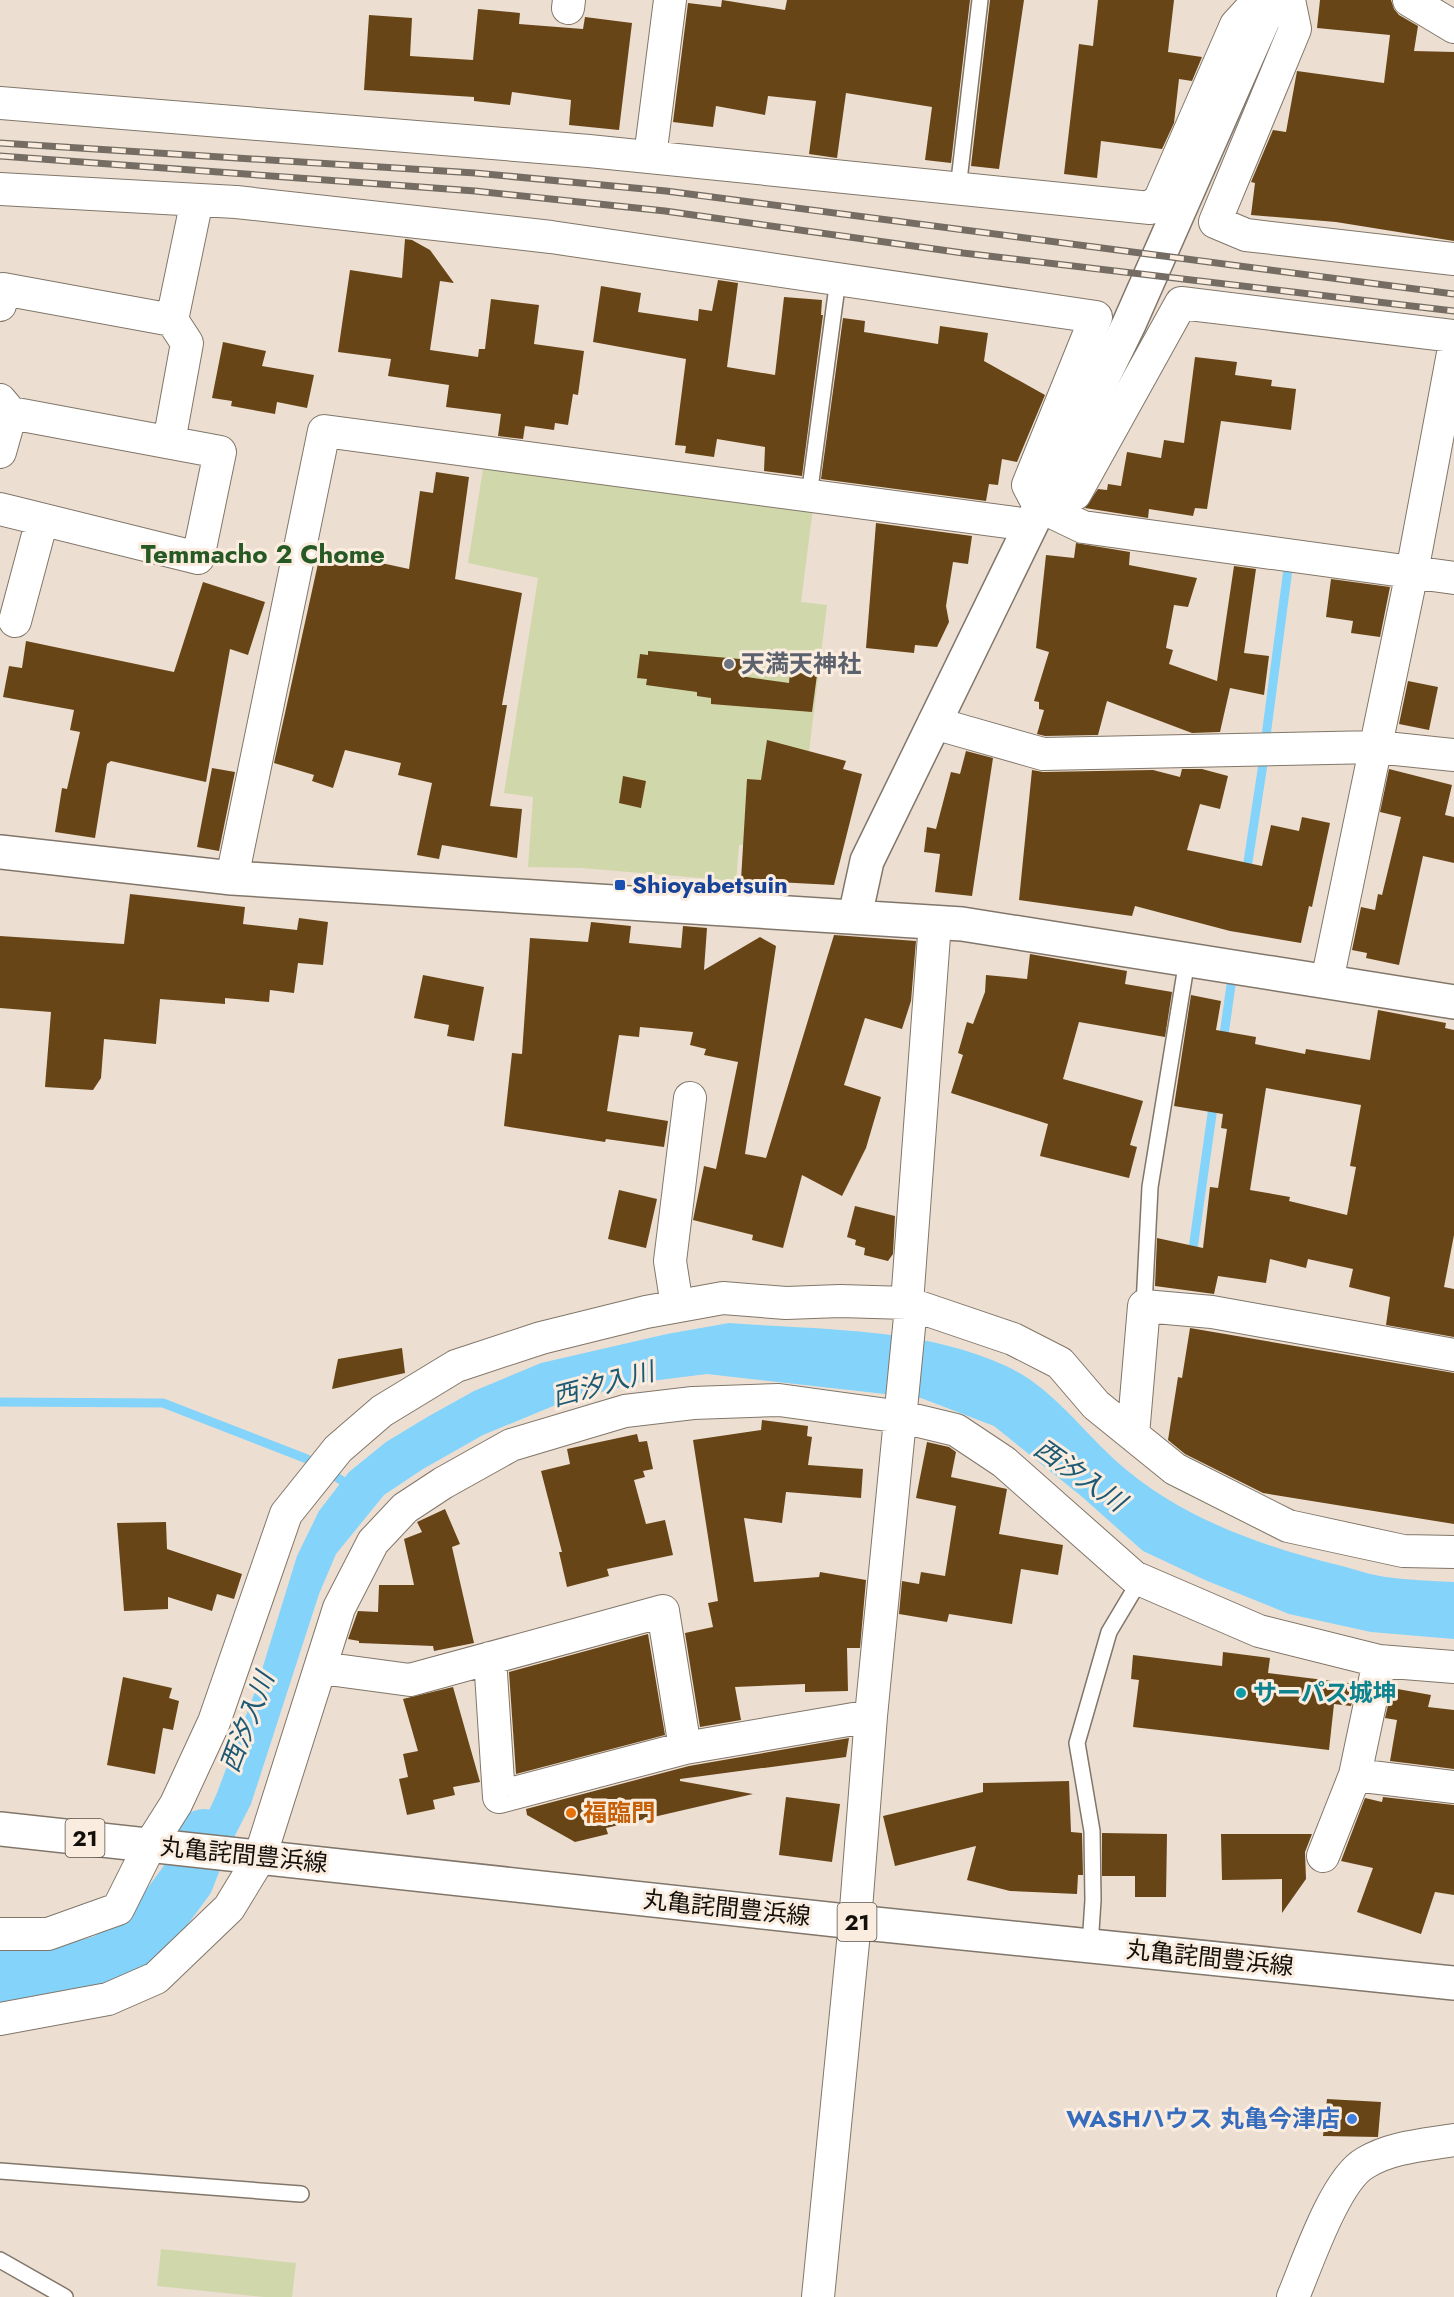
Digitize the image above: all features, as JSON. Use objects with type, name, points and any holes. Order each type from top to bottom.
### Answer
[{"type":"street","points":[[650,157],[670,0]]},
{"type":"street","points":[[0,103],[650,157],[1150,208],[1160,199],[1236,25],[1259,0]]},
{"type":"street","points":[[855,915],[867,861],[1129,324],[1272,0]]},
{"type":"street","points":[[1289,0],[1295,29],[1215,222],[1246,235],[1454,259]]},
{"type":"street","points":[[1409,0],[1454,27]]},
{"type":"street","points":[[0,189],[236,202],[551,237],[1096,317],[1028,485],[1034,516]]},
{"type":"street","points":[[169,442],[188,344],[172,320],[197,200]]},
{"type":"street","points":[[0,305],[3,289],[172,320]]},
{"type":"street","points":[[1034,516],[1076,494],[1180,303],[1454,336]]},
{"type":"street","points":[[1327,981],[1412,572],[1454,348]]},
{"type":"street","points":[[0,452],[6,407],[220,452],[198,558],[0,509]]},
{"type":"street","points":[[232,878],[324,431],[809,496],[1034,516],[1083,527],[1454,578]]},
{"type":"street","points":[[15,621],[42,520]]},
{"type":"street","points":[[934,723],[1043,754],[1376,747],[1454,755]]},
{"type":"street","points":[[1,853],[232,878],[620,904],[855,915],[935,922],[1454,1002]]},
{"type":"street","points":[[818,2297],[855,1922],[871,1716],[903,1412],[935,922]]},
{"type":"street","points":[[677,1306],[670,1261],[690,1098]]},
{"type":"street","points":[[0,1934],[48,1934],[118,1909],[160,1845],[176,1804],[214,1722],[286,1514],[338,1449],[382,1412],[456,1366],[542,1338],[677,1306],[723,1298],[786,1303],[840,1301],[909,1310],[1013,1339],[1060,1363],[1096,1405],[1175,1469],[1288,1526],[1403,1551],[1454,1552]]},
{"type":"street","points":[[1133,1435],[1144,1306],[1212,1312],[1454,1355]]},
{"type":"street","points":[[0,2019],[108,1999],[156,1978],[229,1908],[260,1857],[339,1608],[373,1542],[405,1508],[443,1482],[511,1445],[625,1411],[693,1403],[779,1400],[903,1412],[956,1430],[1004,1462],[1140,1580],[1259,1631],[1379,1661],[1454,1667]]},
{"type":"street","points":[[321,1668],[410,1680],[663,1611],[685,1748]]},
{"type":"street","points":[[490,1658],[499,1797],[685,1748],[871,1716]]},
{"type":"street","points":[[1323,1856],[1355,1775],[1379,1661]]},
{"type":"street","points":[[1355,1775],[1454,1787]]},
{"type":"street","name":"丸亀詫間豊浜線","points":[[0,1829],[855,1922],[1454,1983]]},
{"type":"street","points":[[1293,2297],[1339,2191],[1362,2164],[1392,2151],[1454,2140]]},
{"type":"lane","points":[[958,189],[980,0]]},
{"type":"lane","points":[[809,496],[838,279]]},
{"type":"lane","points":[[1144,1306],[1150,1187],[1187,960]]},
{"type":"lane","points":[[1090,1946],[1093,1900],[1092,1831],[1077,1743],[1109,1632],[1140,1580]]},
{"type":"lane","points":[[0,2171],[301,2194]]},
{"type":"lane","points":[[0,2260],[65,2297]]},
{"type":"green space","points":[[484,463],[813,508],[801,602],[827,605],[809,752],[788,847],[739,845],[736,881],[581,868],[528,867],[533,797],[504,793],[538,578],[468,563]]},
{"type":"green space","points":[[161,2249],[296,2263],[292,2297],[264,2297],[157,2286]]},
{"type":"water","points":[[729,1323],[834,1329],[906,1337],[974,1353],[1006,1366],[1051,1396],[1115,1460],[1139,1480],[1164,1497],[1219,1526],[1278,1548],[1380,1576],[1454,1582],[1454,1639],[1371,1632],[1289,1614],[1205,1580],[1143,1551],[1080,1495],[994,1426],[921,1398],[707,1374],[635,1383],[558,1404],[483,1435],[423,1469],[384,1495],[336,1554],[319,1594],[251,1804],[195,1914],[168,1900],[217,1793],[256,1689],[297,1556],[319,1511],[349,1472],[386,1442],[429,1416],[474,1391],[541,1363],[667,1334]]},
{"type":"building","points":[[722,0],[785,10],[787,0],[970,0],[951,163],[925,160],[932,107],[846,93],[837,158],[809,154],[816,101],[768,96],[765,115],[716,106],[713,127],[673,122],[688,3],[721,7]]},
{"type":"building","points":[[990,0],[1024,0],[999,169],[971,166]]},
{"type":"building","points":[[1098,0],[1174,0],[1168,52],[1202,57],[1192,81],[1179,79],[1174,123],[1162,149],[1101,141],[1097,178],[1064,174],[1079,44],[1093,46]]},
{"type":"building","points":[[1320,0],[1391,0],[1399,15],[1418,26],[1414,51],[1454,52],[1454,241],[1336,222],[1251,215],[1255,183],[1251,182],[1273,130],[1286,132],[1297,71],[1384,83],[1390,35],[1317,28]]},
{"type":"building","points":[[478,9],[520,13],[519,24],[583,29],[585,17],[632,23],[619,130],[569,125],[571,100],[512,92],[510,105],[474,101],[474,97],[364,90],[369,15],[412,18],[410,56],[473,60]]},
{"type":"building","points":[[405,239],[412,240],[430,250],[454,283],[440,281],[430,350],[478,357],[479,349],[485,349],[491,299],[539,305],[534,344],[584,351],[578,395],[573,394],[568,425],[555,423],[554,430],[525,426],[523,439],[498,436],[501,414],[446,407],[449,385],[388,376],[391,359],[338,352],[350,270],[402,278]]},
{"type":"building","points":[[718,280],[738,283],[727,367],[775,375],[784,297],[822,300],[821,315],[823,315],[802,476],[764,471],[765,447],[717,439],[714,457],[685,453],[686,446],[675,445],[686,359],[593,342],[601,286],[641,293],[638,312],[698,321],[699,309],[712,311]]},
{"type":"building","points":[[843,318],[865,321],[864,332],[938,344],[940,326],[988,333],[984,361],[1045,395],[1017,462],[1002,459],[998,485],[989,484],[986,501],[821,479]]},
{"type":"building","points":[[223,342],[266,351],[262,366],[314,375],[307,408],[277,402],[275,414],[231,406],[232,401],[212,398]]},
{"type":"building","points":[[1195,357],[1237,362],[1235,375],[1272,380],[1271,386],[1296,389],[1291,430],[1221,421],[1207,509],[1195,508],[1193,516],[1149,509],[1148,518],[1085,508],[1098,489],[1107,490],[1108,484],[1121,486],[1127,452],[1161,458],[1164,440],[1184,443]]},
{"type":"building","points":[[436,472],[469,477],[455,579],[522,593],[502,705],[507,705],[490,806],[522,809],[517,858],[442,845],[439,859],[417,855],[432,783],[398,775],[401,763],[345,750],[333,788],[312,781],[314,775],[274,763],[321,550],[409,569],[420,491],[433,493]]},
{"type":"building","points":[[876,523],[972,536],[968,564],[953,562],[946,606],[949,622],[937,647],[915,645],[914,653],[866,648]]},
{"type":"building","points":[[1076,543],[1130,552],[1129,565],[1197,578],[1188,607],[1174,605],[1166,648],[1173,650],[1169,664],[1217,681],[1234,566],[1256,569],[1244,653],[1269,656],[1264,695],[1230,688],[1220,732],[1192,733],[1107,701],[1098,735],[1045,736],[1037,734],[1044,710],[1039,709],[1039,702],[1034,701],[1049,652],[1036,648],[1046,555],[1074,558]]},
{"type":"building","points":[[1331,579],[1390,587],[1380,637],[1351,633],[1353,621],[1326,617]]},
{"type":"building","points":[[203,582],[265,602],[248,655],[230,649],[206,782],[111,761],[107,764],[95,838],[55,832],[62,788],[67,789],[80,732],[70,730],[74,710],[3,697],[9,666],[22,668],[26,641],[174,672]]},
{"type":"building","points":[[648,651],[740,659],[743,660],[740,676],[789,683],[790,672],[817,675],[812,712],[711,704],[711,698],[697,696],[697,692],[646,685],[647,679],[637,678],[640,654],[648,655]]},
{"type":"building","points":[[1408,681],[1438,687],[1429,730],[1399,724]]},
{"type":"building","points":[[767,740],[846,761],[843,769],[862,774],[834,885],[741,880],[747,779],[761,780]]},
{"type":"building","points":[[966,751],[993,758],[972,896],[935,892],[940,854],[924,852],[927,827],[936,829],[951,772],[960,774]]},
{"type":"building","points":[[212,768],[235,772],[219,851],[197,847]]},
{"type":"building","points":[[1182,769],[1202,769],[1228,776],[1220,809],[1200,804],[1187,850],[1262,866],[1271,825],[1299,831],[1302,817],[1330,823],[1312,907],[1309,906],[1301,943],[1230,931],[1135,906],[1132,916],[1019,900],[1032,770],[1043,772],[1153,770],[1180,777]]},
{"type":"building","points":[[1389,769],[1452,785],[1445,815],[1454,817],[1454,863],[1423,856],[1399,965],[1366,958],[1367,953],[1352,950],[1361,907],[1375,910],[1378,894],[1382,895],[1401,817],[1380,812]]},
{"type":"building","points":[[623,776],[646,781],[641,808],[619,803]]},
{"type":"building","points":[[130,894],[245,907],[243,924],[297,930],[299,918],[328,922],[323,965],[298,963],[294,993],[270,990],[269,1002],[225,998],[225,1004],[160,999],[156,1044],[104,1039],[101,1078],[93,1090],[45,1087],[51,1012],[0,1008],[0,936],[124,944]]},
{"type":"building","points":[[591,922],[631,926],[629,943],[681,948],[683,926],[707,928],[704,970],[760,937],[776,946],[745,1154],[766,1158],[834,935],[916,941],[911,1001],[902,1029],[865,1018],[844,1085],[881,1097],[866,1148],[842,1196],[802,1175],[783,1248],[752,1240],[753,1235],[693,1220],[704,1166],[716,1169],[738,1062],[704,1055],[706,1049],[690,1045],[693,1032],[640,1027],[639,1037],[619,1035],[607,1111],[668,1121],[664,1147],[606,1139],[605,1142],[504,1126],[512,1053],[522,1054],[530,938],[588,942]]},
{"type":"building","points":[[1030,954],[1127,971],[1125,984],[1172,992],[1165,1037],[1079,1022],[1063,1079],[1143,1101],[1130,1145],[1137,1147],[1129,1178],[1040,1156],[1048,1124],[951,1093],[963,1055],[958,1053],[967,1022],[973,1024],[985,992],[986,975],[1027,979]]},
{"type":"building","points":[[423,975],[484,987],[474,1041],[447,1036],[449,1025],[414,1018]]},
{"type":"building","points":[[1191,995],[1221,1001],[1216,1030],[1256,1037],[1255,1044],[1305,1054],[1306,1049],[1370,1060],[1378,1010],[1446,1023],[1445,1028],[1454,1030],[1454,1235],[1444,1287],[1454,1289],[1454,1337],[1386,1325],[1390,1297],[1349,1287],[1353,1269],[1308,1259],[1306,1268],[1270,1259],[1266,1283],[1218,1276],[1214,1294],[1155,1286],[1157,1238],[1203,1248],[1210,1187],[1218,1188],[1227,1129],[1221,1128],[1223,1114],[1174,1106]],"holes":[[[1266,1088],[1361,1105],[1350,1166],[1356,1167],[1347,1215],[1289,1201],[1290,1197],[1250,1190]]]},
{"type":"building","points":[[619,1190],[657,1199],[646,1248],[608,1239]]},
{"type":"building","points":[[855,1206],[895,1216],[893,1254],[888,1261],[864,1255],[865,1248],[855,1245],[856,1240],[847,1237]]},
{"type":"building","points":[[1190,1328],[1454,1373],[1454,1524],[1263,1493],[1185,1454],[1168,1440],[1178,1377],[1182,1378]]},
{"type":"building","points":[[402,1348],[405,1373],[332,1389],[338,1359]]},
{"type":"building","points":[[762,1420],[808,1426],[807,1436],[812,1437],[808,1465],[863,1469],[861,1498],[786,1492],[782,1523],[744,1518],[754,1582],[819,1577],[820,1572],[866,1580],[860,1648],[847,1648],[848,1691],[805,1692],[805,1684],[735,1687],[741,1720],[700,1727],[685,1633],[713,1627],[708,1603],[718,1601],[693,1440],[761,1430]]},
{"type":"building","points":[[637,1434],[639,1442],[647,1441],[653,1469],[643,1471],[645,1477],[634,1480],[646,1524],[665,1520],[673,1555],[607,1569],[609,1576],[567,1587],[559,1552],[562,1552],[541,1471],[570,1464],[567,1449]]},
{"type":"building","points":[[927,1442],[949,1447],[956,1452],[951,1477],[1007,1489],[999,1534],[1063,1545],[1058,1575],[1021,1569],[1012,1624],[949,1614],[947,1622],[899,1614],[902,1581],[919,1584],[921,1572],[945,1576],[956,1506],[916,1498]]},
{"type":"building","points":[[445,1509],[460,1544],[452,1547],[474,1643],[434,1651],[433,1646],[359,1643],[359,1641],[348,1639],[358,1611],[378,1612],[379,1585],[414,1585],[404,1539],[422,1532],[417,1522]]},
{"type":"building","points":[[166,1522],[167,1549],[242,1574],[234,1599],[217,1594],[212,1611],[168,1597],[168,1609],[124,1611],[117,1523]]},
{"type":"building","points":[[648,1634],[665,1735],[516,1774],[509,1672]]},
{"type":"building","name":"サーパス城坤","points":[[1223,1652],[1270,1658],[1268,1673],[1356,1684],[1351,1706],[1334,1704],[1329,1750],[1133,1727],[1139,1680],[1131,1679],[1133,1655],[1222,1666]]},
{"type":"building","points":[[123,1677],[172,1688],[169,1698],[179,1701],[173,1730],[163,1728],[155,1774],[107,1765]]},
{"type":"building","points":[[453,1687],[480,1782],[453,1787],[455,1795],[433,1800],[435,1809],[407,1815],[399,1779],[408,1777],[403,1754],[418,1751],[403,1699]]},
{"type":"building","points":[[1392,1688],[1431,1695],[1428,1707],[1454,1710],[1454,1769],[1390,1761],[1397,1720],[1385,1718]]},
{"type":"building","points":[[849,1738],[846,1757],[680,1779],[680,1781],[753,1794],[606,1828],[608,1834],[575,1842],[527,1815],[526,1809],[689,1766]]},
{"type":"building","points":[[1069,1781],[1071,1832],[1082,1833],[1083,1875],[1078,1875],[1077,1894],[1010,1891],[967,1880],[976,1846],[895,1866],[883,1816],[983,1792],[983,1783]]},
{"type":"building","points":[[786,1797],[840,1804],[832,1862],[779,1855]]},
{"type":"building","points":[[1383,1797],[1454,1805],[1454,1895],[1435,1892],[1421,1934],[1357,1912],[1373,1868],[1341,1861],[1365,1798],[1382,1802]]},
{"type":"building","points":[[1102,1833],[1167,1834],[1166,1897],[1135,1897],[1135,1876],[1102,1876]]},
{"type":"building","points":[[1221,1834],[1312,1834],[1305,1852],[1306,1879],[1282,1913],[1282,1879],[1222,1880]]},
{"type":"building","name":"WASHハウス 丸亀今津店","points":[[1327,2099],[1381,2102],[1378,2137],[1323,2136]]},
{"type":"waterway","points":[[1266,736],[1288,569]]},
{"type":"waterway","points":[[1246,875],[1263,764]]},
{"type":"waterway","points":[[1223,1042],[1231,985]]},
{"type":"waterway","points":[[1192,1256],[1214,1100]]},
{"type":"waterway","points":[[0,1402],[163,1403],[307,1459]]},
{"type":"waterway","points":[[332,1474],[353,1488]]},
{"type":"waterway","name":"西汐入川","points":[[0,1978],[60,1974],[106,1961],[150,1930],[187,1880],[204,1836]]},
{"type":"railway","points":[[0,143],[475,173],[666,191],[1454,294]]},
{"type":"railway","points":[[0,156],[475,191],[665,211],[963,253],[1454,311]]},
{"type":"place","name":"天満天神社","points":[[729,664]]},
{"type":"place","name":"Shioyabetsuin","points":[[620,885]]},
{"type":"place","name":"サーパス城坤","points":[[1241,1693]]},
{"type":"place","name":"福臨門","points":[[571,1813]]},
{"type":"place","name":"WASHハウス 丸亀今津店","points":[[1352,2119]]},
{"type":"district","name":"Temmacho 2 Chome","points":[[263,554]]}]
